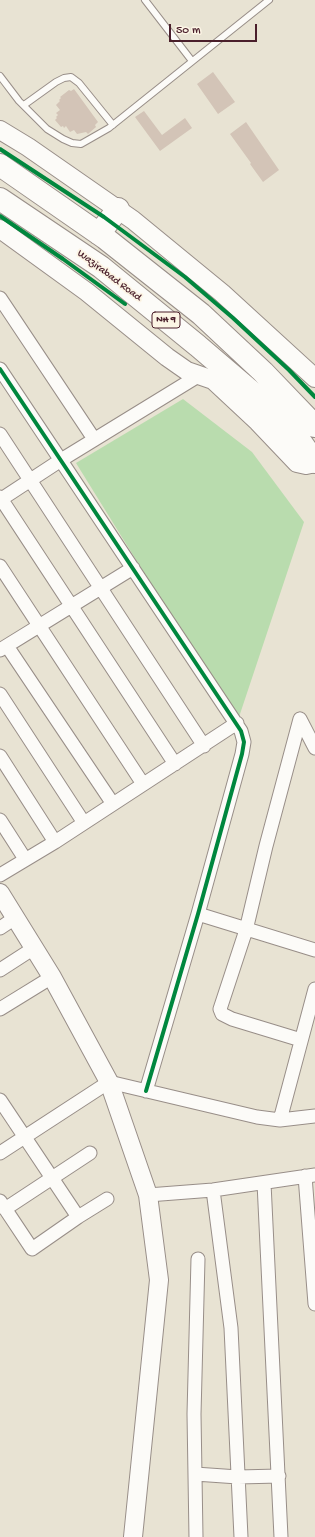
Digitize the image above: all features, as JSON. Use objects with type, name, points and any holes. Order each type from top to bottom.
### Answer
[{"type":"highway","name":"NH 9","points":[[0,165],[99,234],[201,314],[256,366],[315,426]]},
{"type":"highway","name":"Wazirabad Road","points":[[0,199],[101,267],[220,378],[260,399],[300,441],[315,462]]},
{"type":"highway","points":[[99,234],[118,209]]},
{"type":"highway","points":[[220,378],[256,366]]},
{"type":"street","points":[[0,130],[28,147],[133,220],[222,293],[315,378]]},
{"type":"street","points":[[0,229],[87,292],[181,367],[220,378]]},
{"type":"street","points":[[0,298],[94,440]]},
{"type":"street","points":[[0,368],[237,723],[244,742],[198,914],[146,1091]]},
{"type":"street","points":[[175,764],[1,499],[94,440],[220,378]]},
{"type":"street","points":[[0,434],[29,481],[204,746]]},
{"type":"street","points":[[0,566],[143,784]]},
{"type":"street","points":[[113,804],[4,648],[133,568]]},
{"type":"street","points":[[0,694],[84,823]]},
{"type":"street","points":[[301,1040],[232,1019],[222,1014],[220,1009],[246,930],[266,846],[300,718],[315,748]]},
{"type":"street","points":[[0,875],[55,842],[237,723]]},
{"type":"street","points":[[0,756],[55,842]]},
{"type":"street","points":[[0,820],[25,859]]},
{"type":"street","points":[[0,893],[52,976],[109,1082],[148,1195],[159,1280],[133,1537]]},
{"type":"street","points":[[198,914],[315,950]]},
{"type":"street","points":[[0,928],[15,918]]},
{"type":"street","points":[[0,970],[34,948]]},
{"type":"street","points":[[0,1009],[52,976]]},
{"type":"street","points":[[280,1120],[315,989]]},
{"type":"street","points":[[0,1153],[109,1082],[257,1117],[280,1120],[315,1116]]},
{"type":"street","points":[[0,1100],[78,1217]]},
{"type":"street","points":[[90,1153],[51,1178],[2,1205],[32,1249],[107,1199]]},
{"type":"street","points":[[148,1195],[213,1190],[310,1175],[315,1304]]},
{"type":"street","points":[[264,1183],[282,1537]]},
{"type":"street","points":[[213,1190],[231,1328],[241,1537]]},
{"type":"street","points":[[196,1537],[194,1414],[198,1259]]},
{"type":"street","points":[[195,1474],[238,1477],[278,1476]]},
{"type":"lane","points":[[145,0],[192,61]]},
{"type":"lane","points":[[0,76],[24,106],[55,135],[72,143],[81,144],[113,125],[269,0]]},
{"type":"lane","points":[[24,106],[56,82],[64,78],[71,77],[79,83],[113,125]]},
{"type":"green space","points":[[183,399],[252,452],[304,522],[237,723],[76,463]]},
{"type":"building","points":[[213,72],[235,102],[218,114],[197,84]]},
{"type":"building","points":[[74,89],[98,122],[95,125],[96,127],[88,134],[86,132],[77,134],[74,130],[70,132],[66,126],[64,128],[63,126],[61,127],[55,120],[58,115],[56,113],[60,110],[56,105],[60,101],[60,97],[69,90],[71,91]]},
{"type":"building","points":[[144,111],[162,135],[185,118],[192,128],[160,151],[135,117]]},
{"type":"building","points":[[246,122],[279,170],[263,182],[230,134]]},
{"type":"cycle path","points":[[0,149],[104,217],[185,277],[233,318],[289,370],[315,397]]},
{"type":"cycle path","points":[[0,216],[125,304]]},
{"type":"cycle path","points":[[0,369],[241,731],[244,742],[198,914],[146,1091]]}]
